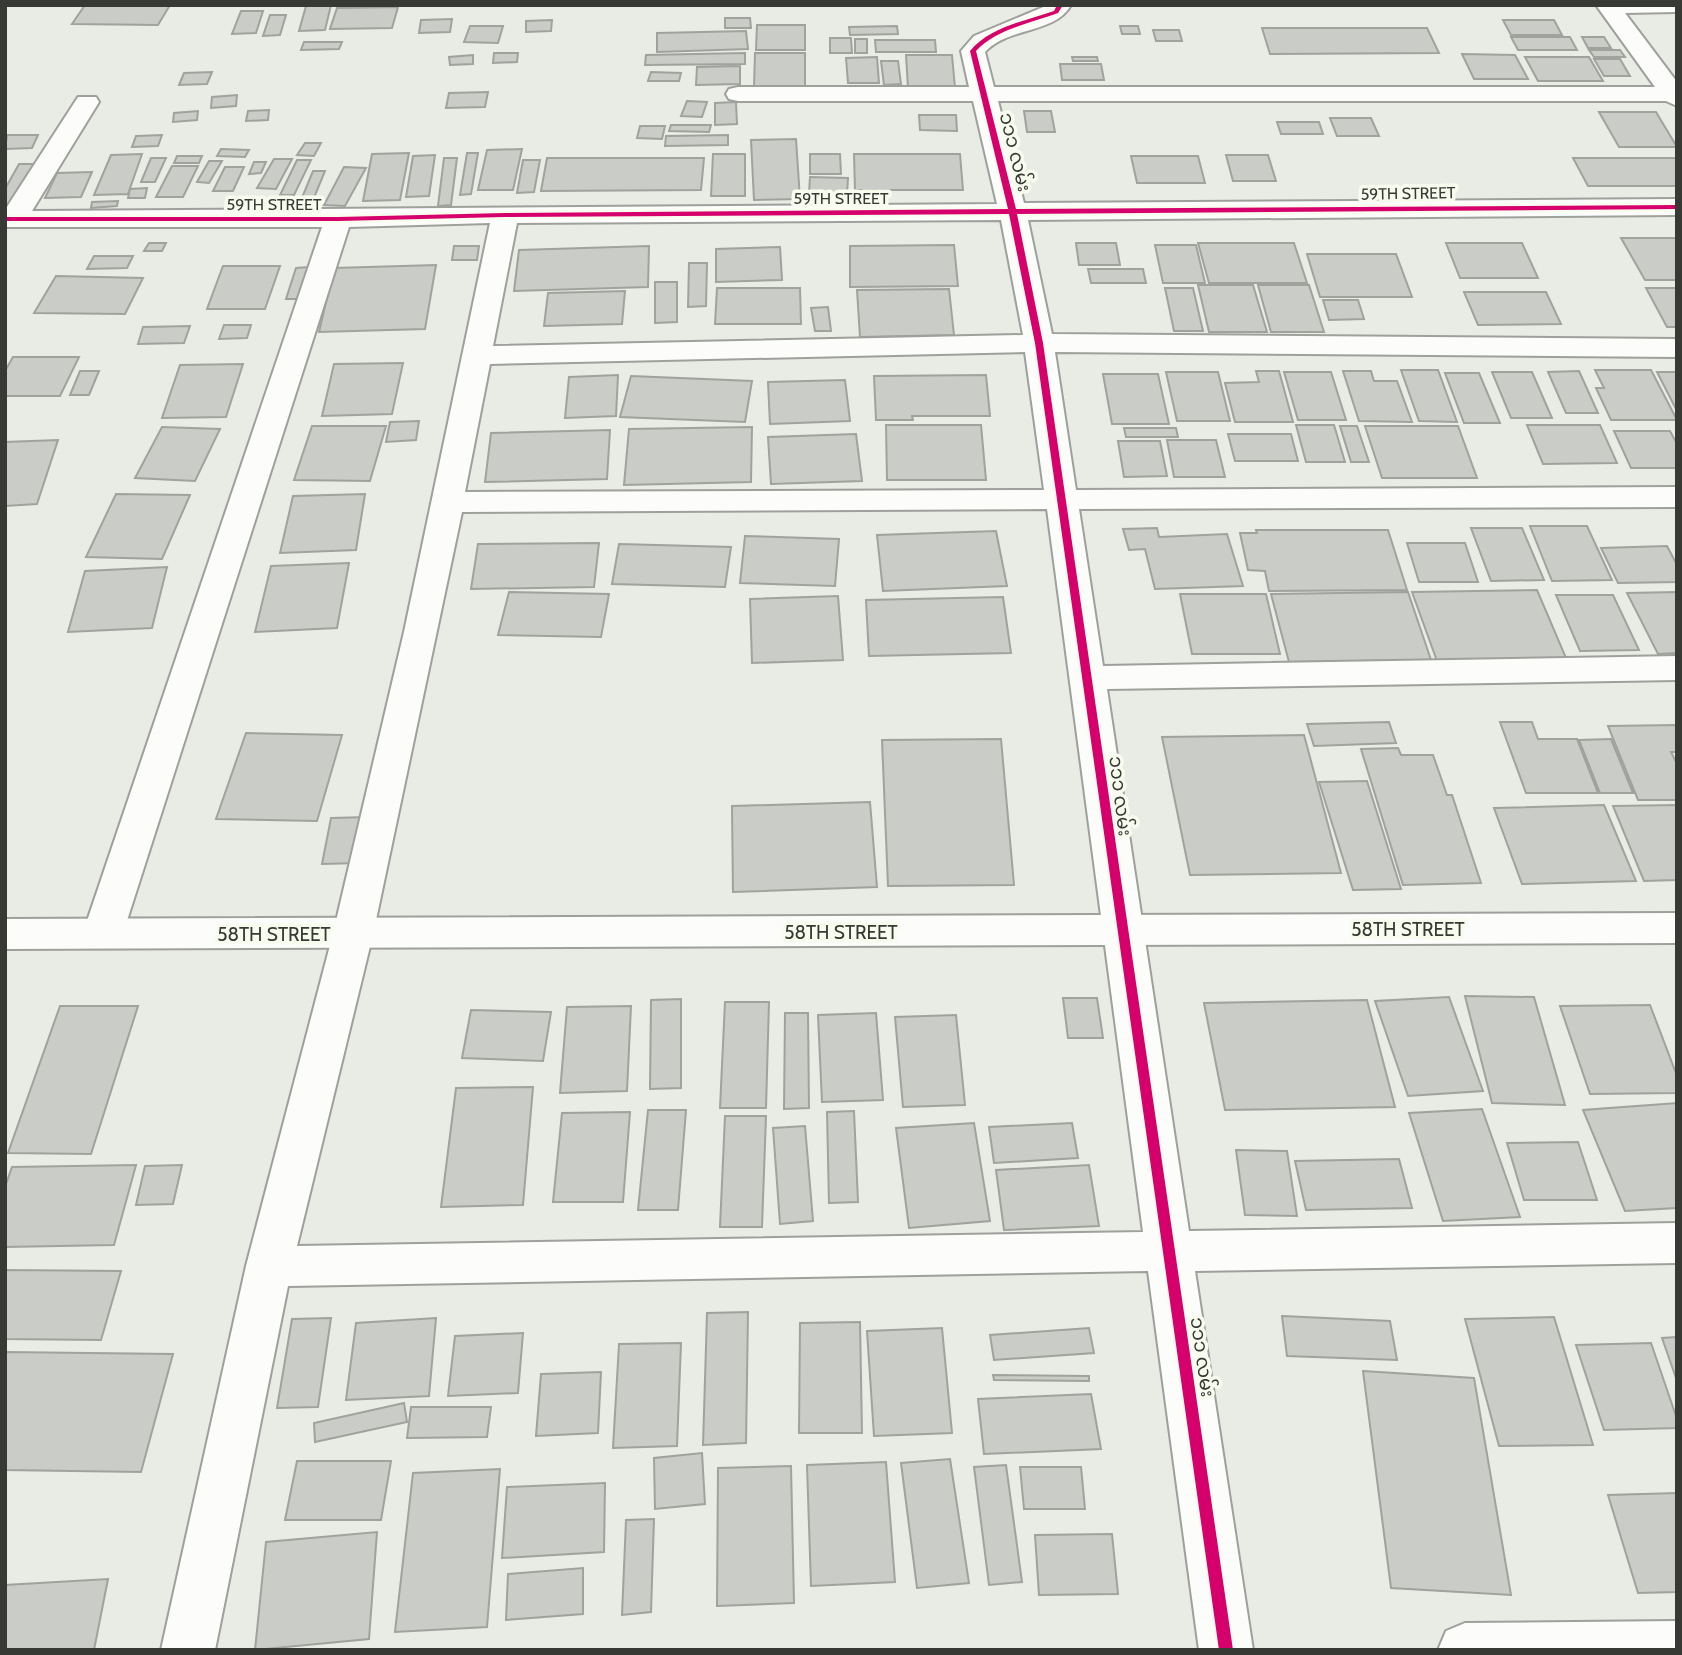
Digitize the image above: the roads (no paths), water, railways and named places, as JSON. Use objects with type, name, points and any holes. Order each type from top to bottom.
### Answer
[{"type":"street","name":"၁၁၁ လမ်း","points":[[1060,5],[1056,12],[982,41],[973,51],[1013,213],[1040,343],[1121,930],[1171,1253],[1226,1650]]},
{"type":"street","points":[[1607,5],[1675,95]]},
{"type":"street","points":[[1607,5],[1677,5]]},
{"type":"street","points":[[738,94],[1675,95]]},
{"type":"street","points":[[9,219],[87,102]]},
{"type":"street","name":"59TH STREET","points":[[9,219],[338,219],[505,215],[1677,207]]},
{"type":"street","points":[[188,1650],[270,1266],[353,934],[421,632],[505,215]]},
{"type":"street","points":[[103,933],[338,219]]},
{"type":"street","points":[[476,355],[1040,343],[1677,348]]},
{"type":"street","points":[[446,502],[1677,497]]},
{"type":"street","points":[[1088,678],[1677,668]]},
{"type":"street","name":"58TH STREET","points":[[5,934],[1677,928]]},
{"type":"street","points":[[270,1266],[1171,1253],[1677,1242]]},
{"type":"street","points":[[1465,1650],[1677,1648]]}]
